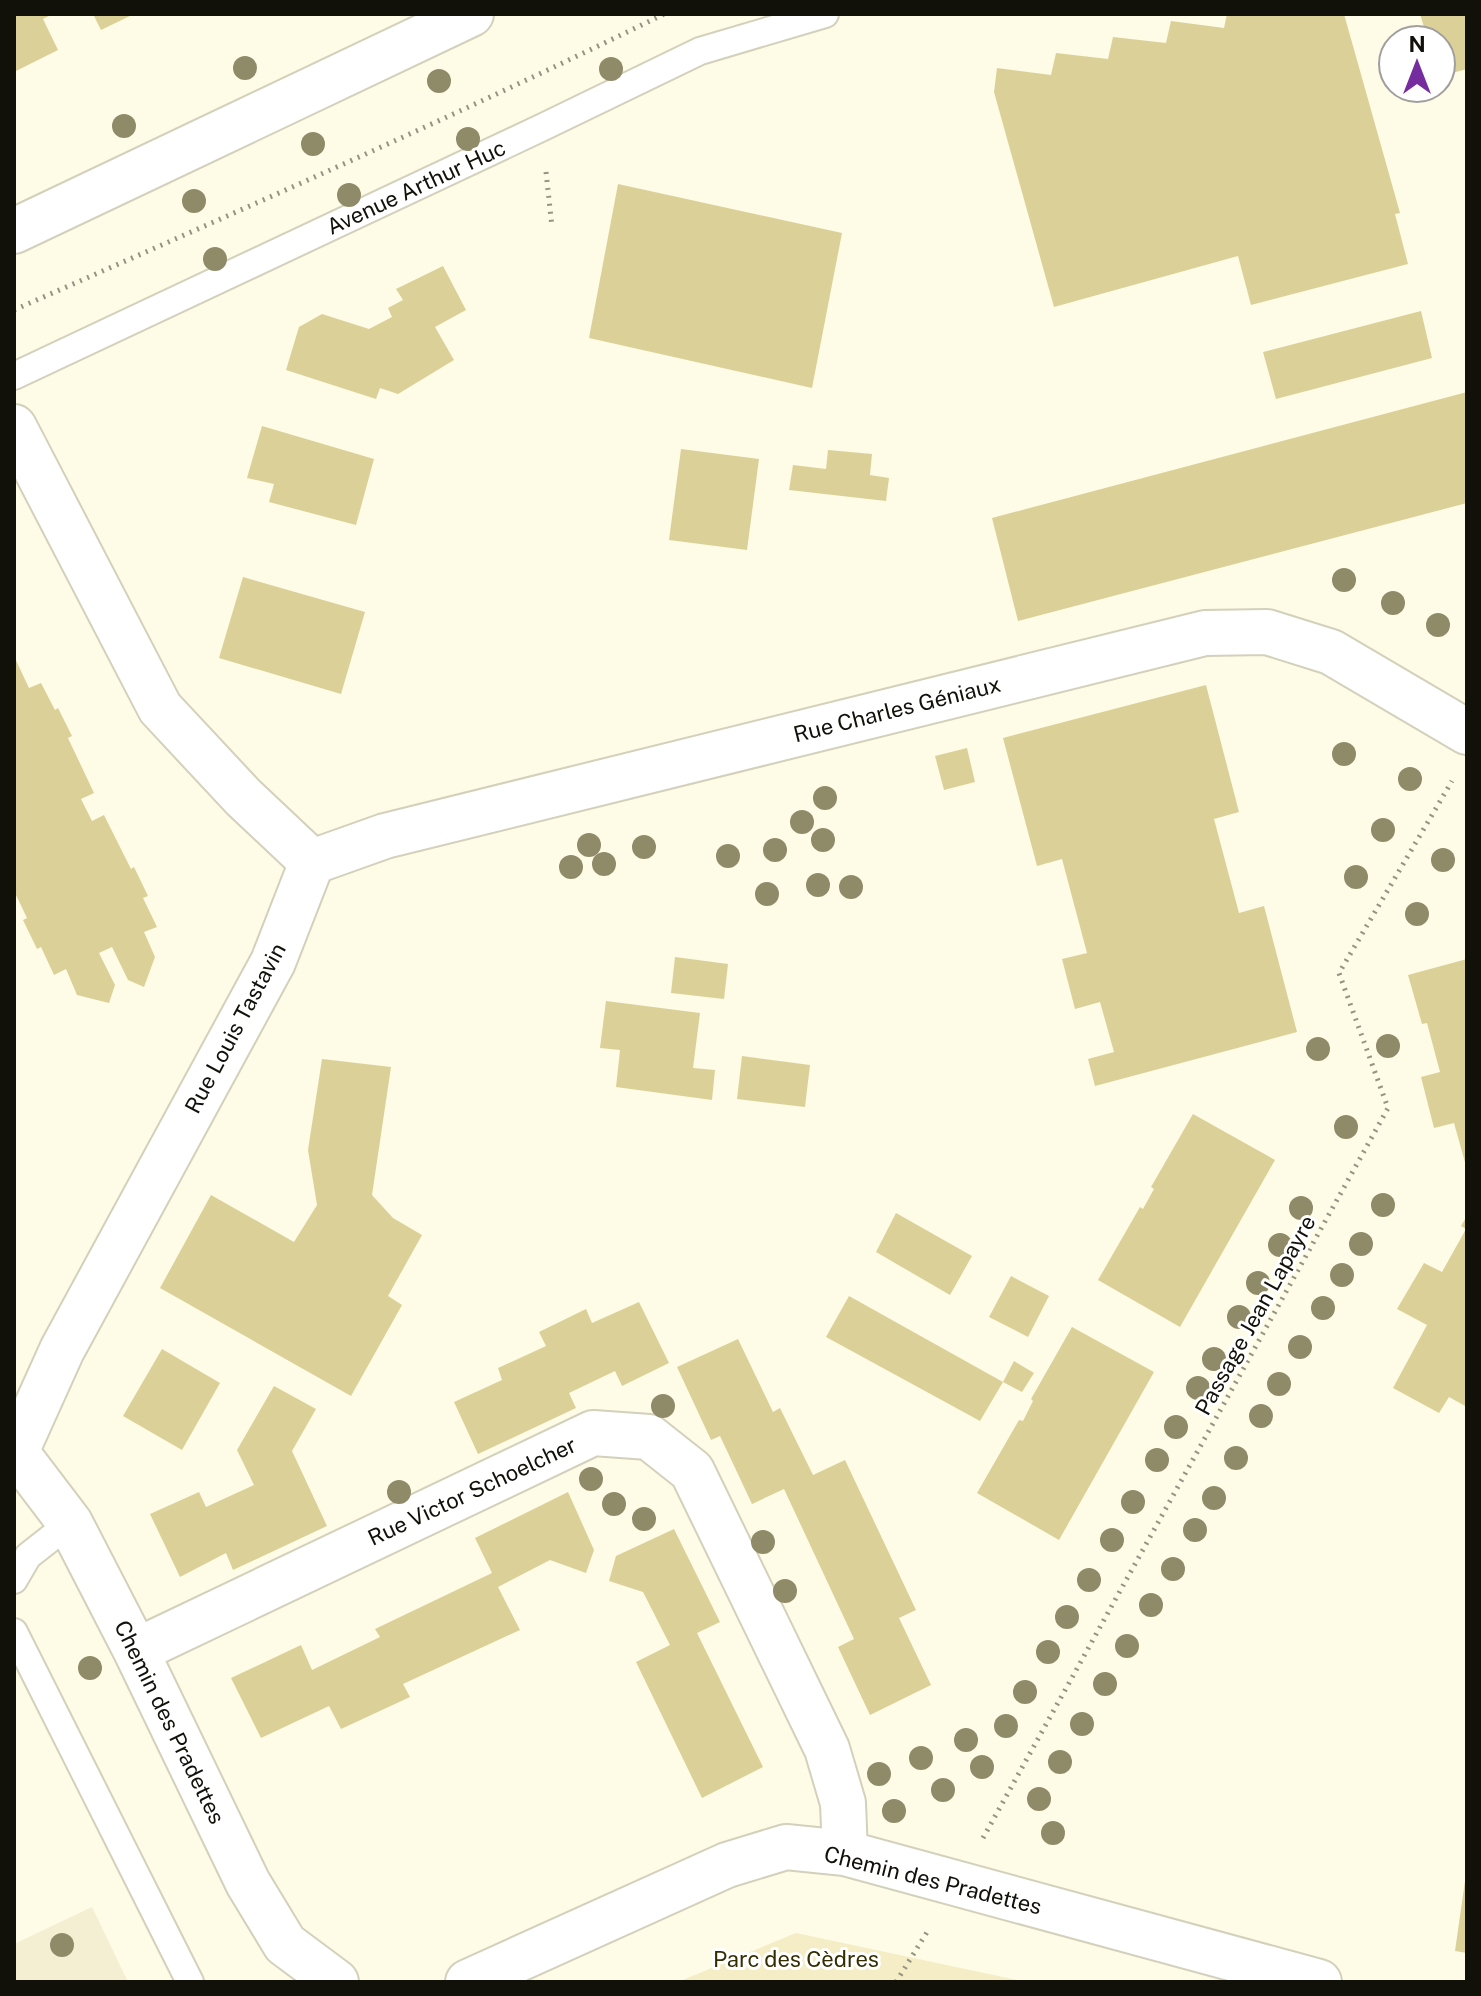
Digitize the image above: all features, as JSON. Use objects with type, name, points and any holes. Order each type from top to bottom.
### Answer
[{"type":"street","points":[[14,231],[471,14]]},
{"type":"street","points":[[14,427],[160,708],[243,797],[312,862]]},
{"type":"street","name":"Rue Charles Géniaux","points":[[312,862],[385,836],[1205,633],[1267,632],[1331,652],[1463,751]]},
{"type":"street","name":"Rue Louis Tastavin","points":[[15,1452],[62,1350],[273,962],[312,862]]},
{"type":"street","name":"Rue Victor Schoelcher","points":[[136,1651],[593,1433],[649,1437],[692,1471],[827,1749],[843,1803],[845,1853]]},
{"type":"street","name":"Chemin des Pradettes","points":[[15,1452],[70,1523],[136,1651],[248,1883],[285,1944],[336,1982]]},
{"type":"street","name":"Chemin des Pradettes","points":[[468,1982],[727,1865],[786,1847],[845,1853],[1319,1982]]},
{"type":"lane","name":"Avenue Arthur Huc","points":[[14,376],[700,51],[825,14]]},
{"type":"lane","points":[[14,1580],[28,1556],[70,1523]]},
{"type":"lane","points":[[14,1632],[190,1982]]},
{"type":"path","points":[[14,310],[246,208],[664,14]]},
{"type":"path","name":"Passage Jean Lapayre","points":[[957,1883],[1388,1108],[1339,973],[1463,751]]},
{"type":"shaded area","points":[[92,1907],[128,1982],[14,1982],[14,1944]]},
{"type":"green space","name":"Parc des Cèdres","points":[[796,1933],[1026,1982],[678,1982]]},
{"type":"building","points":[[14,14],[53,14],[43,19],[58,50],[14,72]]},
{"type":"building","points":[[93,14],[134,14],[101,30]]},
{"type":"building","points":[[1227,14],[1344,14],[1400,213],[1395,214],[1408,264],[1251,305],[1238,256],[1054,307],[994,92],[997,68],[1051,75],[1056,53],[1108,59],[1113,37],[1166,43],[1171,21],[1224,28]]},
{"type":"building","points":[[1420,14],[1467,14],[1467,69],[1457,72],[1457,24],[1423,24]]},
{"type":"building","points":[[618,184],[842,233],[812,388],[589,338]]},
{"type":"building","points":[[443,266],[466,310],[435,327],[454,360],[398,394],[380,388],[376,399],[286,370],[299,327],[322,314],[369,329],[392,317],[388,308],[403,300],[396,289]]},
{"type":"building","points":[[1421,311],[1432,358],[1276,399],[1263,352]]},
{"type":"building","points":[[1467,392],[1467,503],[1018,621],[992,518]]},
{"type":"building","points":[[262,426],[374,459],[356,525],[269,502],[274,484],[247,478]]},
{"type":"building","points":[[681,449],[759,459],[747,550],[669,540]]},
{"type":"building","points":[[828,450],[872,454],[870,475],[889,478],[886,501],[789,490],[793,465],[826,469]]},
{"type":"building","points":[[243,577],[365,612],[341,694],[219,658]]},
{"type":"building","points":[[14,656],[29,688],[41,683],[55,710],[58,708],[72,736],[68,738],[94,793],[81,799],[92,821],[104,815],[148,896],[143,898],[157,927],[144,932],[155,957],[144,987],[128,980],[112,947],[99,953],[115,985],[109,1003],[77,995],[66,969],[54,975],[41,947],[37,949],[23,920],[27,918],[14,891]]},
{"type":"building","points":[[1206,685],[1239,812],[1214,819],[1239,913],[1264,906],[1297,1032],[1095,1086],[1088,1059],[1114,1052],[1100,1002],[1075,1009],[1062,959],[1087,953],[1062,859],[1037,866],[1003,738]]},
{"type":"building","points":[[967,748],[975,782],[944,790],[935,756]]},
{"type":"building","points":[[675,957],[728,964],[724,999],[671,993]]},
{"type":"building","points":[[1467,959],[1466,1166],[1454,1123],[1434,1128],[1421,1077],[1440,1072],[1427,1023],[1422,1024],[1408,975]]},
{"type":"building","points":[[606,1001],[700,1013],[693,1068],[715,1070],[712,1100],[616,1087],[620,1050],[600,1048]]},
{"type":"building","points":[[742,1056],[810,1065],[805,1107],[737,1099]]},
{"type":"building","points":[[322,1059],[391,1067],[372,1195],[393,1218],[422,1235],[388,1296],[402,1305],[351,1396],[160,1288],[211,1195],[294,1242],[317,1205],[308,1150]]},
{"type":"building","points":[[1193,1114],[1275,1160],[1180,1327],[1098,1280],[1140,1207],[1143,1209],[1154,1189],[1151,1187]]},
{"type":"building","points":[[896,1213],[972,1256],[950,1295],[876,1252]]},
{"type":"building","points":[[1467,1216],[1467,1407],[1449,1397],[1439,1413],[1393,1388],[1427,1325],[1397,1309],[1424,1263],[1442,1272],[1466,1229],[1461,1226]]},
{"type":"building","points":[[1011,1276],[1049,1296],[1028,1337],[989,1317]]},
{"type":"building","points":[[849,1296],[1003,1382],[980,1421],[826,1337]]},
{"type":"building","points":[[639,1302],[669,1363],[622,1386],[615,1371],[569,1393],[576,1408],[478,1454],[454,1402],[502,1380],[498,1368],[546,1346],[539,1332],[586,1309],[592,1323]]},
{"type":"building","points":[[1072,1327],[1154,1372],[1059,1540],[977,1493],[1019,1420],[1023,1421],[1033,1401],[1031,1399]]},
{"type":"building","points":[[738,1339],[773,1412],[780,1408],[813,1475],[845,1460],[916,1610],[899,1618],[931,1685],[870,1715],[838,1647],[854,1639],[784,1489],[752,1504],[720,1436],[711,1440],[677,1367]]},
{"type":"building","points":[[162,1349],[220,1383],[182,1450],[123,1416]]},
{"type":"building","points":[[1014,1361],[1034,1373],[1022,1392],[1003,1382]]},
{"type":"building","points":[[274,1386],[316,1409],[292,1451],[327,1526],[233,1570],[226,1553],[180,1577],[150,1514],[199,1492],[206,1507],[254,1485],[237,1450]]},
{"type":"building","points":[[568,1492],[594,1550],[586,1573],[550,1560],[498,1587],[520,1630],[403,1684],[410,1697],[341,1729],[329,1706],[261,1738],[231,1678],[301,1645],[312,1670],[380,1637],[375,1629],[492,1573],[475,1538]]},
{"type":"building","points":[[674,1529],[720,1622],[697,1633],[763,1767],[702,1798],[636,1662],[670,1645],[643,1592],[609,1581],[616,1556]]},
{"type":"building","points":[[1467,1881],[1467,1953],[1455,1951]]}]
